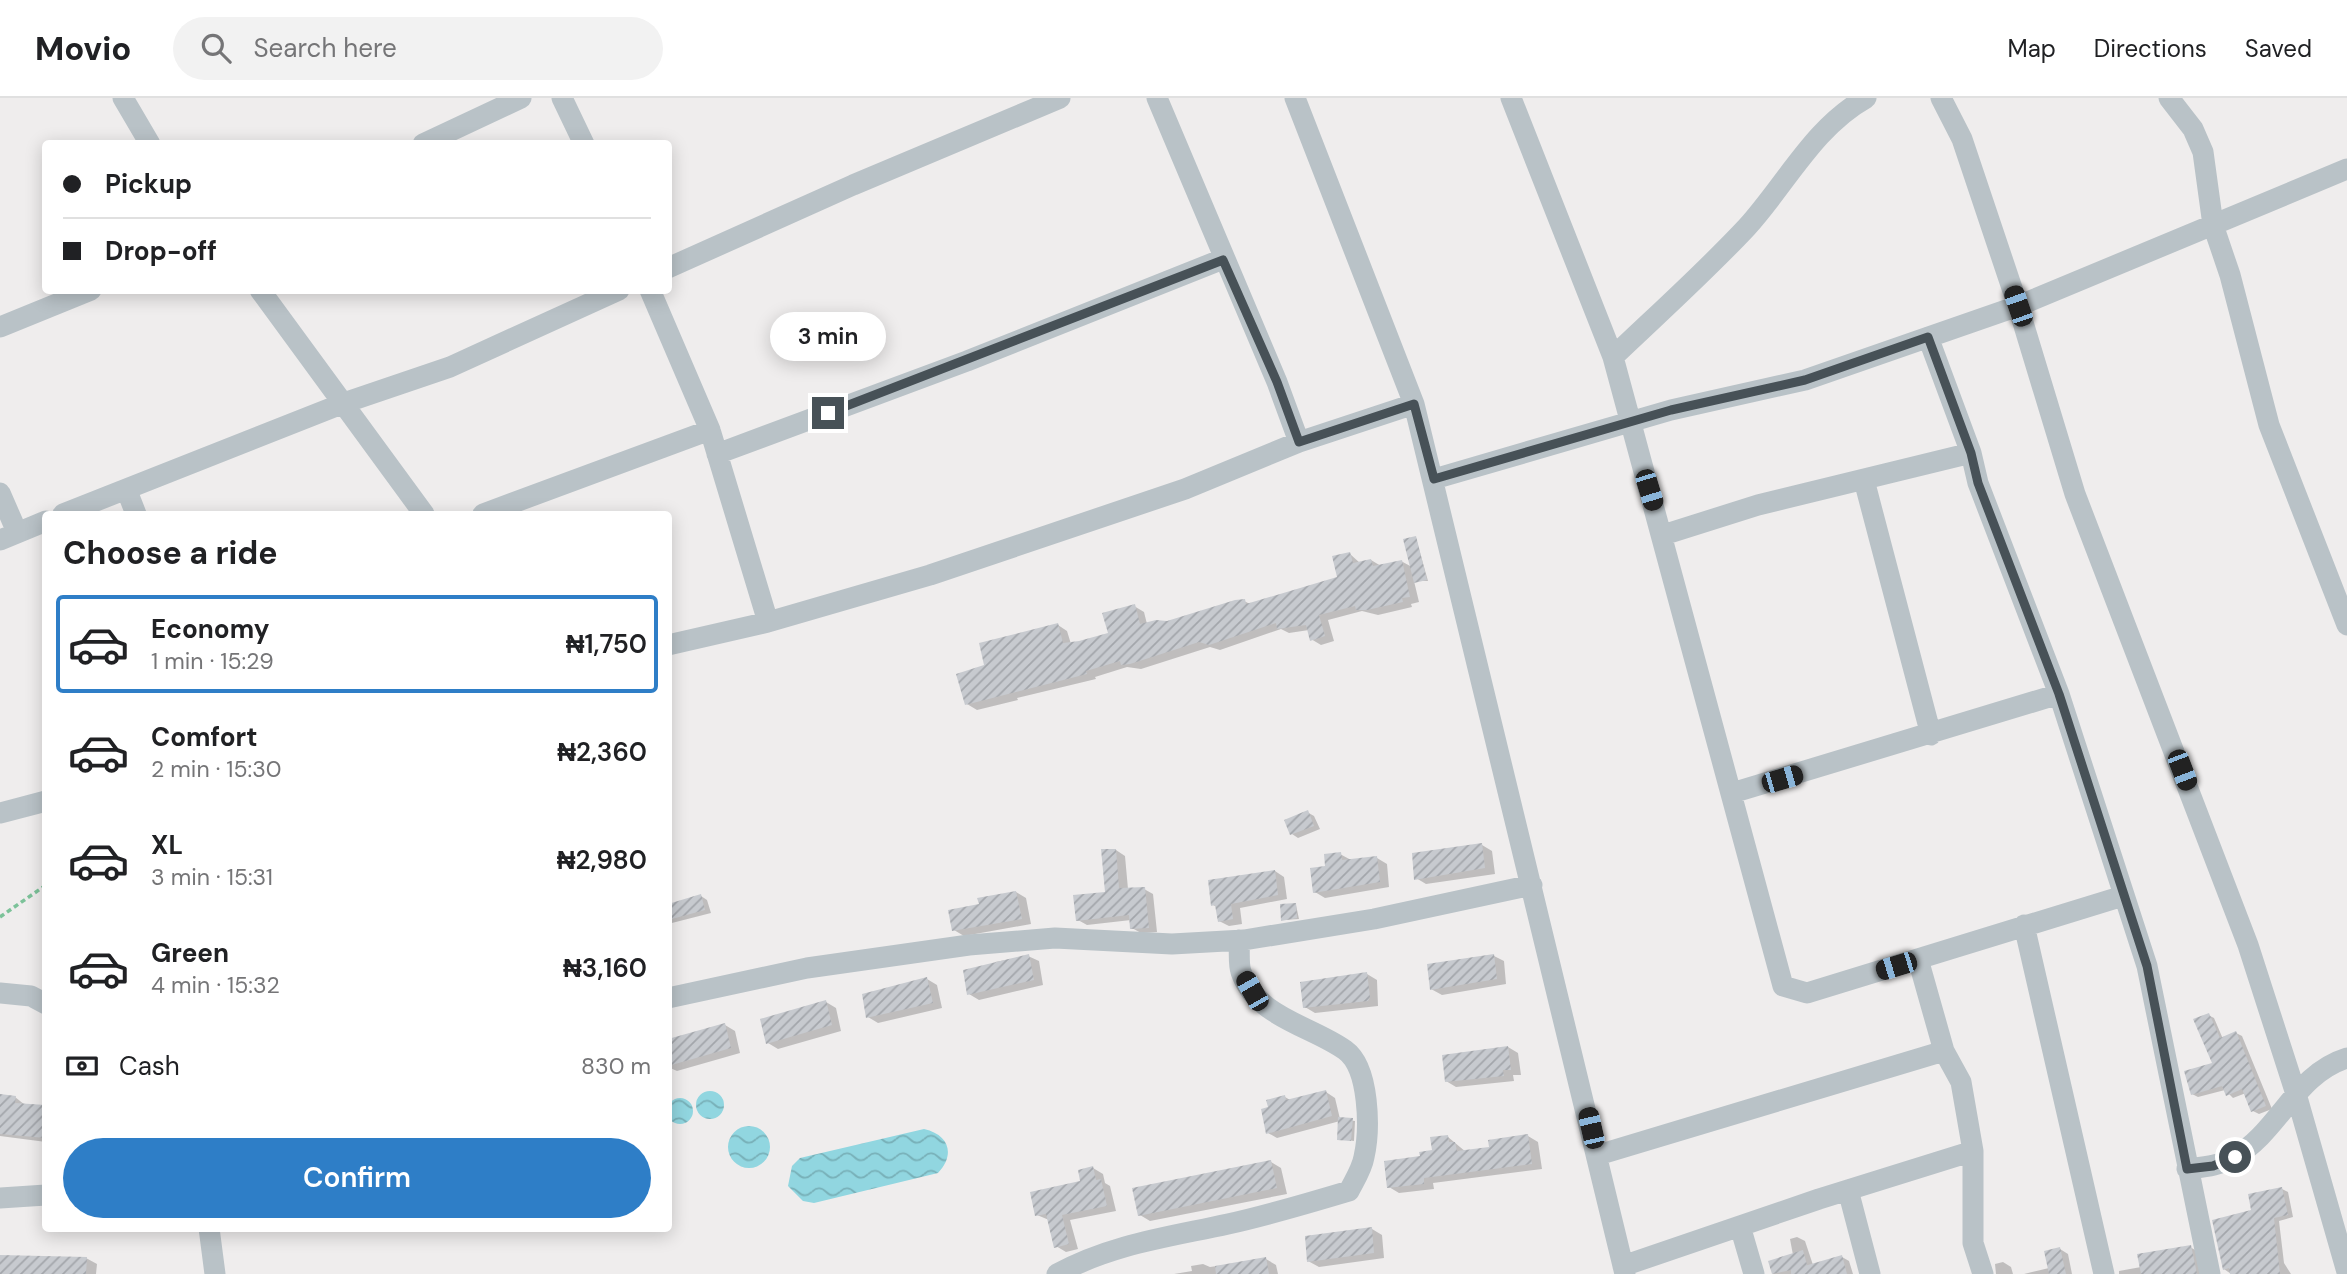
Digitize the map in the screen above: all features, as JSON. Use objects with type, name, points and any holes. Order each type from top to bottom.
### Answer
[{"type":"street","points":[[123,98],[148,140]]},
{"type":"street","points":[[432,140],[521,98]]},
{"type":"street","points":[[562,98],[582,140]]},
{"type":"street","points":[[672,266],[853,185],[1060,98]]},
{"type":"street","points":[[1157,98],[1223,260],[1277,382],[1299,442]]},
{"type":"street","points":[[1295,98],[1414,404],[1624,1270],[1740,1226],[1973,1151]]},
{"type":"street","points":[[1511,98],[1562,221],[1613,357],[1783,986],[1807,993],[2123,896]]},
{"type":"street","points":[[1613,357],[1748,226],[1807,150],[1852,106],[1866,98]]},
{"type":"street","points":[[1941,98],[1962,139],[2018,306],[2074,494],[2248,945],[2296,1094],[2347,1272]]},
{"type":"street","points":[[2169,98],[2193,129],[2203,152],[2213,225],[2230,275],[2269,425],[2347,625]]},
{"type":"street","points":[[1434,479],[1629,423],[1805,380],[2018,306],[2347,169]]},
{"type":"street","points":[[717,454],[967,361],[1223,260]]},
{"type":"street","points":[[0,327],[81,294]]},
{"type":"street","points":[[263,294],[422,511]]},
{"type":"street","points":[[71,511],[344,403],[450,367],[610,294]]},
{"type":"street","points":[[652,294],[710,430],[768,622]]},
{"type":"street","points":[[1928,337],[1971,453],[1978,483],[2059,694],[2147,966],[2210,1274]]},
{"type":"street","points":[[672,644],[768,622],[930,575],[1185,489],[1299,442],[1414,404]]},
{"type":"street","points":[[491,511],[710,430]]},
{"type":"street","points":[[1662,534],[1758,505],[1971,453]]},
{"type":"street","points":[[1864,480],[1931,735]]},
{"type":"street","points":[[127,491],[135,511]]},
{"type":"street","points":[[0,493],[9,536],[42,523]]},
{"type":"street","points":[[1732,793],[1931,735],[2059,694]]},
{"type":"street","points":[[0,813],[42,802]]},
{"type":"street","points":[[672,997],[807,968],[969,945],[1055,938],[1172,944],[1239,940],[1374,919],[1532,885]]},
{"type":"street","points":[[2024,925],[2104,1274]]},
{"type":"street","points":[[1057,1274],[1079,1262],[1134,1242],[1228,1224],[1349,1192],[1364,1160],[1367,1136],[1363,1082],[1348,1052],[1308,1028],[1273,1013],[1252,991],[1240,971],[1239,940]]},
{"type":"street","points":[[1918,959],[1944,1051],[1961,1083],[1973,1151],[1973,1243],[1983,1274]]},
{"type":"street","points":[[0,993],[31,996],[42,1002]]},
{"type":"street","points":[[1598,1156],[1944,1051]]},
{"type":"street","points":[[2187,1169],[2213,1166],[2235,1157],[2257,1138],[2308,1080],[2332,1063],[2347,1058]]},
{"type":"street","points":[[1848,1190],[1870,1274]]},
{"type":"street","points":[[0,1198],[42,1195]]},
{"type":"street","points":[[1740,1226],[1754,1274]]},
{"type":"street","points":[[209,1232],[215,1274]]},
{"type":"path","points":[[0,917],[42,888]]},
{"type":"water","points":[[710,1091],[720,1095],[724,1105],[720,1115],[710,1119],[700,1115],[696,1105],[700,1095]]},
{"type":"water","points":[[675,1099],[685,1099],[692,1106],[692,1116],[685,1123],[672,1121],[672,1101]]},
{"type":"water","points":[[749,1126],[764,1132],[770,1147],[764,1162],[749,1168],[734,1162],[728,1147],[734,1132]]},
{"type":"water","points":[[924,1129],[940,1136],[947,1147],[947,1159],[938,1173],[814,1203],[803,1201],[788,1186],[792,1166],[800,1158]]},
{"type":"building","points":[[1416,536],[1427,580],[1414,583],[1403,539]]},
{"type":"building","points":[[1350,552],[1353,563],[1371,559],[1373,566],[1402,560],[1410,597],[1402,598],[1403,602],[1367,610],[1356,610],[1355,606],[1319,615],[1325,636],[1310,641],[1306,625],[1277,629],[1276,623],[1209,645],[1199,642],[1130,664],[1121,665],[1120,661],[1086,671],[1087,674],[965,705],[956,674],[984,665],[979,643],[1058,623],[1063,643],[1079,641],[1108,633],[1102,613],[1135,604],[1140,624],[1156,620],[1167,621],[1235,600],[1245,599],[1246,604],[1337,577],[1332,556]]},
{"type":"building","points":[[1308,810],[1314,826],[1290,835],[1284,820]]},
{"type":"building","points":[[1482,843],[1485,868],[1414,880],[1412,853]]},
{"type":"building","points":[[1101,849],[1116,849],[1119,888],[1145,887],[1149,928],[1130,929],[1129,915],[1076,921],[1073,895],[1105,892]]},
{"type":"building","points":[[1341,852],[1342,860],[1377,856],[1380,882],[1313,893],[1310,868],[1325,866],[1324,854]]},
{"type":"building","points":[[1275,870],[1278,895],[1231,904],[1233,919],[1218,922],[1215,905],[1211,906],[1208,880]]},
{"type":"building","points":[[1016,891],[1022,919],[952,931],[948,910],[979,904],[977,898]]},
{"type":"building","points":[[701,894],[705,910],[672,919],[672,903]]},
{"type":"building","points":[[1296,903],[1297,918],[1281,921],[1280,904]]},
{"type":"building","points":[[1029,954],[1034,980],[967,995],[963,970]]},
{"type":"building","points":[[1494,954],[1497,979],[1430,990],[1427,964]]},
{"type":"building","points":[[1367,972],[1370,997],[1368,1001],[1303,1008],[1300,982]]},
{"type":"building","points":[[927,977],[933,1003],[866,1018],[862,994]]},
{"type":"building","points":[[826,1000],[832,1025],[766,1044],[760,1019]]},
{"type":"building","points":[[2209,1013],[2220,1038],[2236,1031],[2266,1106],[2251,1112],[2242,1089],[2226,1096],[2222,1086],[2191,1095],[2184,1071],[2212,1063],[2193,1019]]},
{"type":"building","points":[[725,1023],[731,1048],[672,1065],[672,1038]]},
{"type":"building","points":[[1508,1046],[1511,1070],[1503,1070],[1504,1076],[1445,1082],[1442,1055]]},
{"type":"building","points":[[1326,1090],[1332,1116],[1266,1134],[1261,1109],[1268,1107],[1266,1100],[1285,1095],[1286,1100]]},
{"type":"building","points":[[0,1094],[16,1096],[15,1103],[42,1105],[42,1138],[0,1134]]},
{"type":"building","points":[[1338,1117],[1353,1118],[1351,1141],[1337,1140]]},
{"type":"building","points":[[1528,1134],[1532,1164],[1424,1178],[1424,1184],[1387,1188],[1384,1161],[1420,1156],[1419,1152],[1432,1150],[1430,1137],[1448,1135],[1449,1142],[1455,1142],[1457,1151],[1489,1147],[1488,1140]]},
{"type":"building","points":[[1271,1160],[1277,1188],[1138,1216],[1132,1188]]},
{"type":"building","points":[[1093,1166],[1096,1180],[1101,1179],[1107,1206],[1062,1215],[1069,1244],[1054,1248],[1046,1214],[1035,1216],[1030,1192],[1080,1181],[1078,1170]]},
{"type":"building","points":[[2282,1187],[2288,1215],[2274,1218],[2280,1274],[2230,1274],[2229,1268],[2223,1270],[2212,1220],[2251,1210],[2248,1194]]},
{"type":"building","points":[[1372,1227],[1374,1253],[1307,1262],[1305,1236]]},
{"type":"building","points":[[2191,1245],[2197,1274],[2141,1274],[2137,1254]]},
{"type":"building","points":[[2060,1247],[2066,1274],[2049,1274],[2044,1251]]},
{"type":"building","points":[[1803,1250],[1807,1265],[1801,1267],[1842,1255],[1847,1274],[1791,1274],[1791,1270],[1772,1274],[1768,1261]]},
{"type":"building","points":[[0,1255],[87,1257],[86,1274],[0,1274]]},
{"type":"building","points":[[1266,1257],[1269,1274],[1216,1274],[1215,1266]]},
{"type":"route","points":[[828,413],[1223,260],[1277,382],[1299,442],[1414,404],[1434,479],[1671,410],[1805,380],[1928,337],[1971,453],[1978,483],[2059,694],[2147,966],[2187,1169],[2213,1166],[2235,1157]]}]
